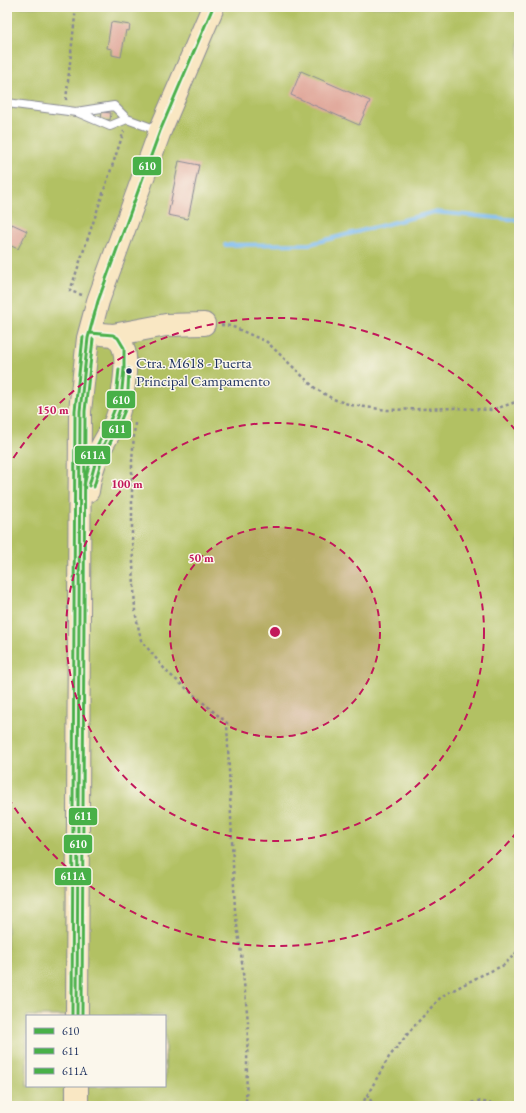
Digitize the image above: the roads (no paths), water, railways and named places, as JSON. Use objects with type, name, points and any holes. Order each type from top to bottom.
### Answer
[{"type":"main road","points":[[77,1015],[80,411],[86,354],[97,341],[100,324],[160,131],[213,7]]},
{"type":"main road","points":[[100,324],[204,324]]},
{"type":"main road","points":[[79,547],[91,472],[101,448],[116,420],[122,397],[124,348],[118,338],[100,324]]},
{"type":"main road","points":[[76,1106],[77,1087]]},
{"type":"lane","points":[[7,103],[76,112],[114,106],[128,119],[160,131]]},
{"type":"lane","points":[[76,112],[110,126],[128,119]]},
{"type":"waterway","points":[[225,245],[310,244],[434,212],[519,220]]},
{"type":"place","name":"Ctra. M618 - Puerta Principal Campamento","points":[[129,371]]}]
